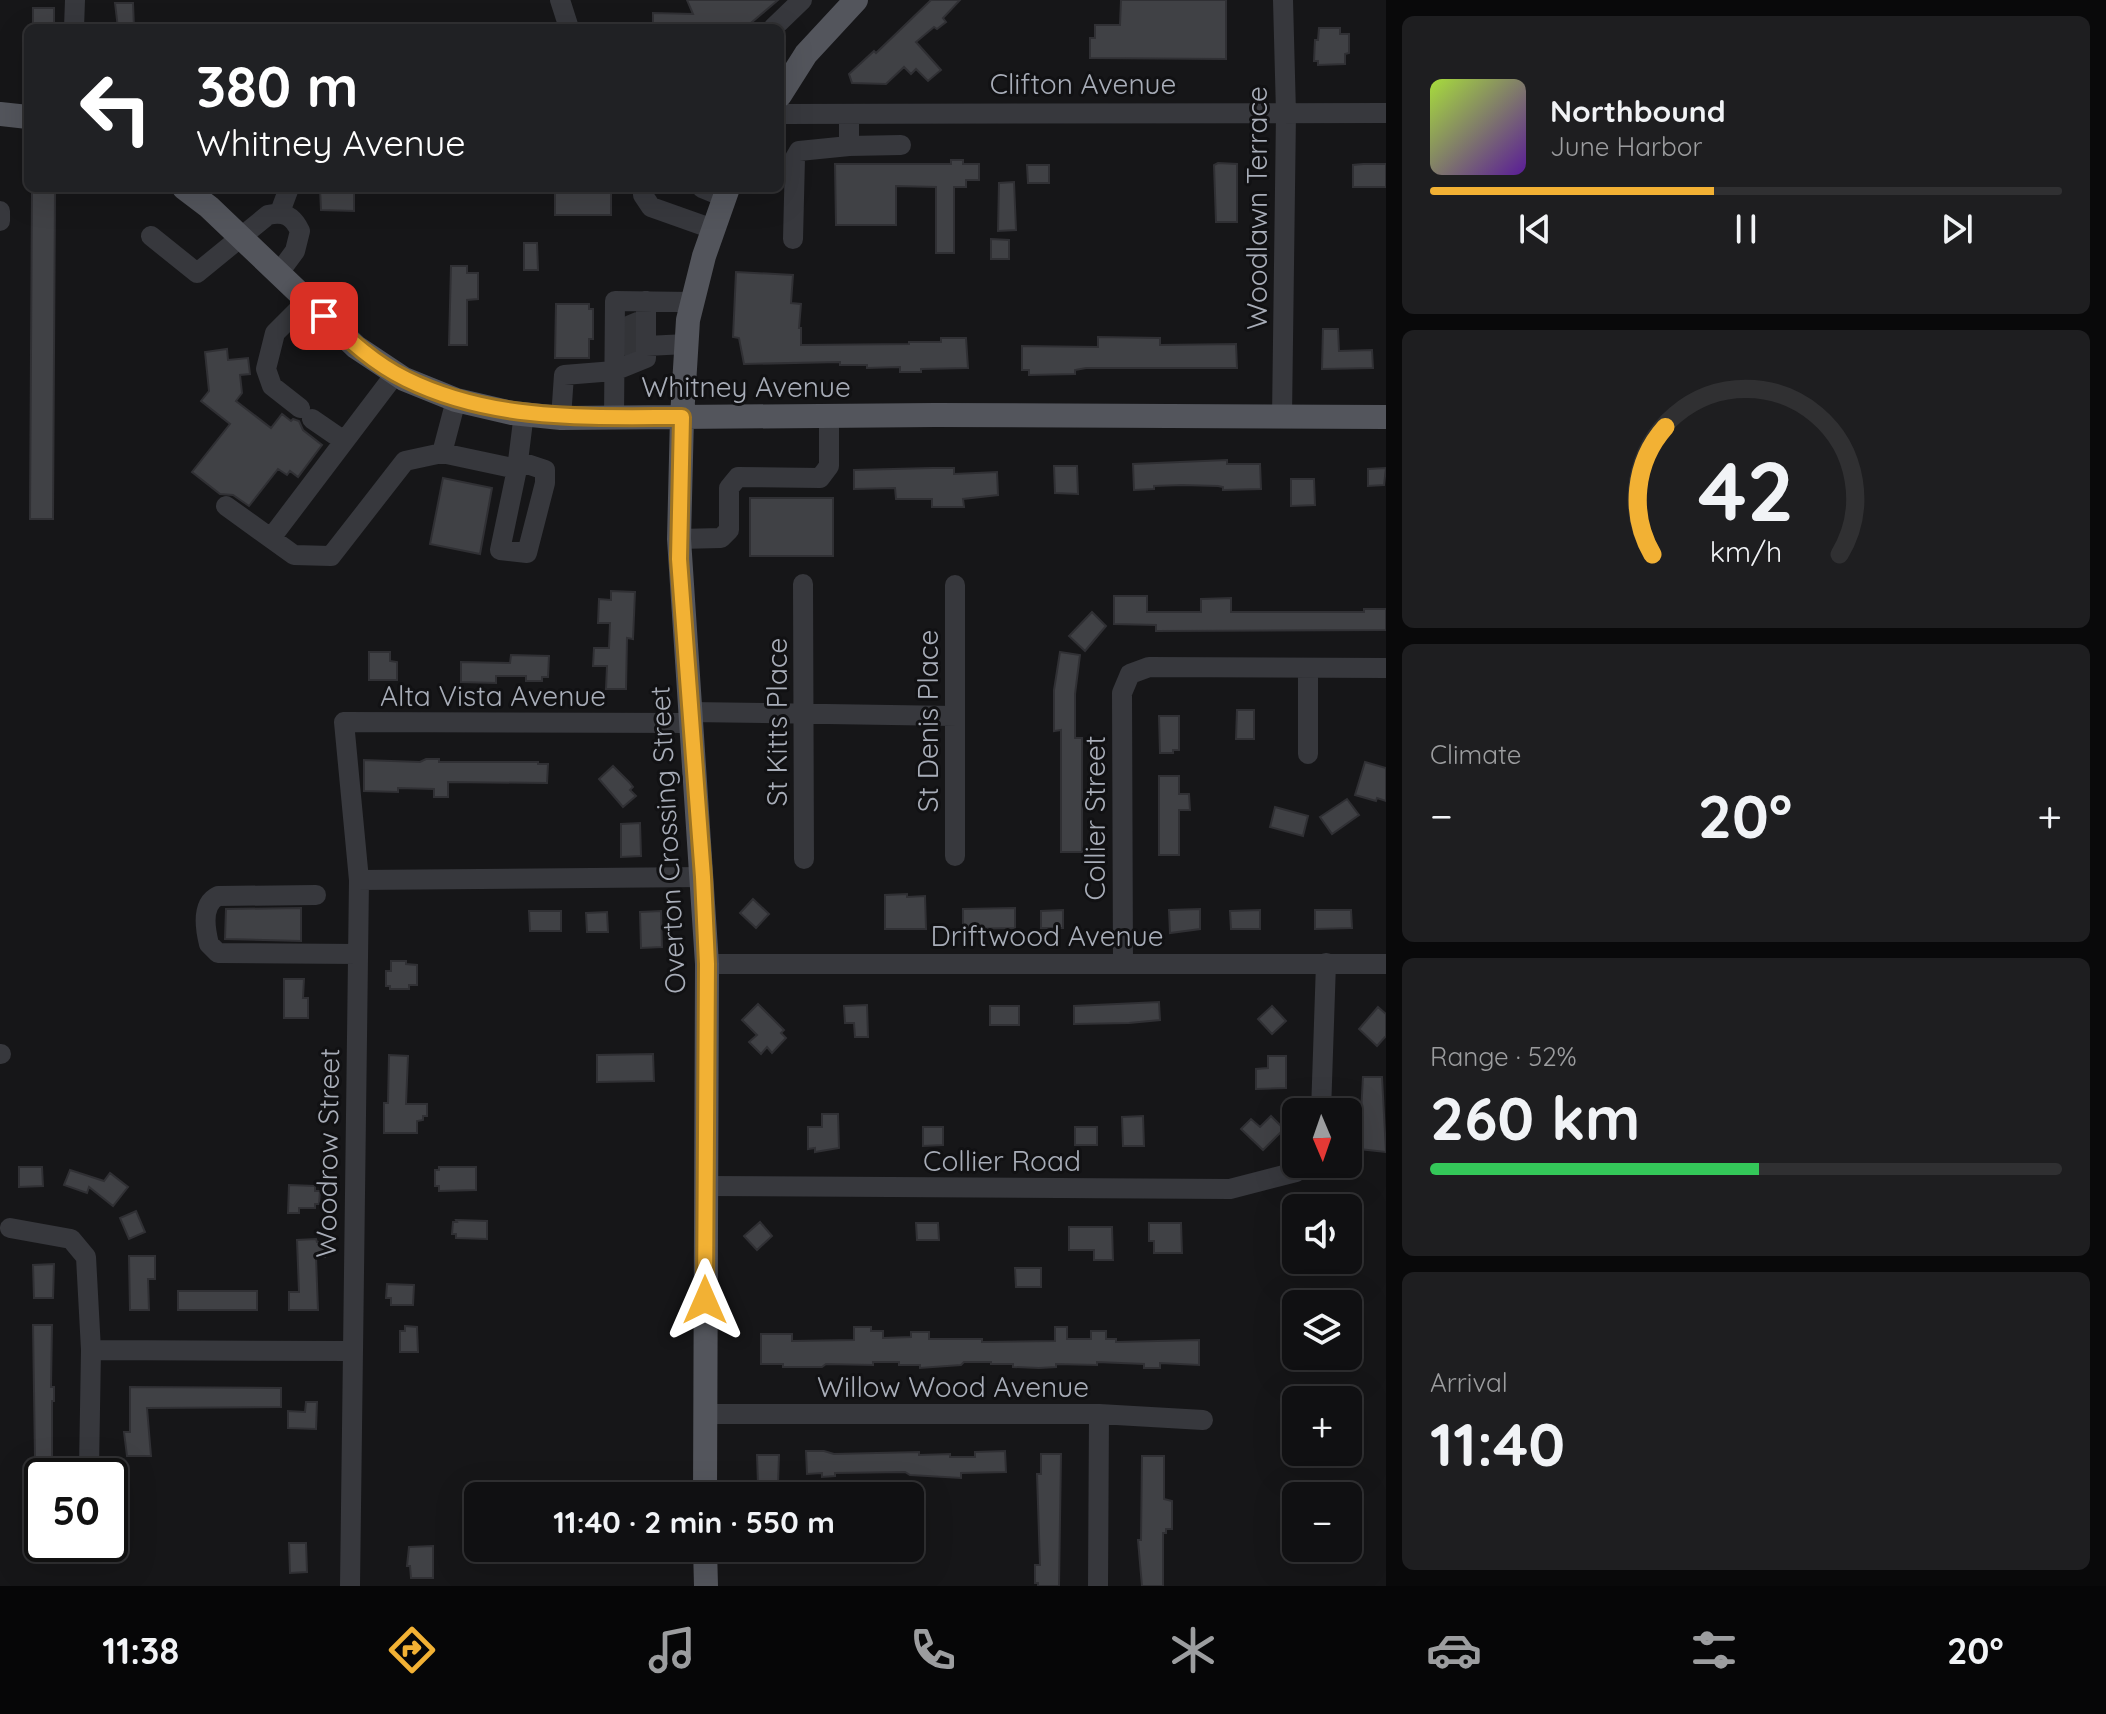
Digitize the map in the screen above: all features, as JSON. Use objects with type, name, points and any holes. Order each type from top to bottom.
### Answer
[{"type":"main road","points":[[784,89],[806,54],[856,0]]},
{"type":"main road","points":[[0,114],[24,117]]},
{"type":"main road","name":"Overton Crossing Street","points":[[705,1482],[707,964],[679,539],[687,344],[692,302],[713,229],[718,192]]},
{"type":"main road","name":"Whitney Avenue","points":[[210,198],[240,237],[356,347],[396,373],[456,400],[524,413],[561,418],[1386,417]]},
{"type":"main road","points":[[705,1562],[706,1586]]},
{"type":"street","points":[[74,24],[75,0]]},
{"type":"street","points":[[560,0],[568,24]]},
{"type":"street","points":[[777,24],[802,0]]},
{"type":"street","name":"Woodlawn Terrace","points":[[1282,417],[1286,113],[1283,0]]},
{"type":"street","name":"Clifton Avenue","points":[[784,114],[1386,113]]},
{"type":"street","points":[[849,114],[849,146]]},
{"type":"street","points":[[793,239],[795,158],[799,151],[901,145]]},
{"type":"street","points":[[280,212],[288,192]]},
{"type":"street","points":[[643,192],[651,207],[713,229]]},
{"type":"street","points":[[0,211],[0,221]]},
{"type":"street","points":[[151,236],[197,273],[268,215],[280,212],[291,217],[300,231],[295,251],[278,274]]},
{"type":"street","points":[[307,301],[275,333],[266,369],[272,386],[344,441]]},
{"type":"street","points":[[561,418],[564,375],[692,302]]},
{"type":"street","points":[[632,336],[687,344]]},
{"type":"street","points":[[614,417],[632,336]]},
{"type":"street","points":[[271,538],[396,373]]},
{"type":"street","points":[[442,453],[456,400]]},
{"type":"street","points":[[226,506],[294,555],[331,556],[405,461],[442,453],[517,465],[524,413]]},
{"type":"street","points":[[679,539],[721,538],[729,530],[729,488],[738,477],[820,478],[829,466],[829,416]]},
{"type":"street","name":"St Kitts Place","points":[[803,584],[804,859]]},
{"type":"street","name":"St Denis Place","points":[[955,585],[955,856]]},
{"type":"street","name":"Collier Street","points":[[1123,963],[1122,693],[1130,674],[1149,667],[1308,668]]},
{"type":"street","points":[[1308,754],[1308,668],[1386,668]]},
{"type":"street","name":"Alta Vista Avenue","points":[[344,722],[803,714],[955,716]]},
{"type":"street","name":"Woodrow Street","points":[[344,722],[359,880],[350,1586]]},
{"type":"street","points":[[359,880],[703,877]]},
{"type":"street","points":[[316,895],[218,896],[211,899],[207,903],[209,944],[218,953],[358,954]]},
{"type":"street","points":[[1321,1098],[1326,963]]},
{"type":"street","name":"Driftwood Avenue","points":[[707,964],[1386,964]]},
{"type":"street","name":"Collier Road","points":[[706,1186],[1230,1189],[1282,1173]]},
{"type":"street","points":[[10,1228],[71,1239],[86,1257],[91,1350],[89,1458]]},
{"type":"street","points":[[91,1350],[351,1351]]},
{"type":"street","name":"Willow Wood Avenue","points":[[704,1414],[1099,1414],[1203,1420]]},
{"type":"street","points":[[1098,1586],[1099,1414]]},
{"type":"building","points":[[687,0],[778,0],[750,24],[653,24],[653,13],[693,14]]},
{"type":"building","points":[[931,0],[960,0],[943,18],[946,22],[937,29],[934,27],[916,42],[941,70],[928,81],[916,69],[911,74],[904,67],[886,84],[852,83],[849,74],[874,51],[876,53]]},
{"type":"building","points":[[1121,0],[1226,0],[1226,59],[1090,58],[1090,38],[1095,38],[1095,25],[1120,25]]},
{"type":"building","points":[[115,3],[133,3],[134,24],[118,24]]},
{"type":"building","points":[[33,8],[54,8],[54,24],[33,24]]},
{"type":"building","points":[[1319,28],[1340,28],[1340,34],[1349,34],[1349,53],[1345,54],[1345,64],[1318,65],[1318,61],[1314,61]]},
{"type":"building","points":[[951,160],[979,164],[979,180],[966,180],[966,187],[954,187],[954,253],[936,253],[936,187],[896,186],[896,225],[836,225],[835,164],[951,164]]},
{"type":"building","points":[[1237,164],[1237,222],[1216,222],[1214,165]]},
{"type":"building","points":[[1386,164],[1386,187],[1353,187],[1353,165]]},
{"type":"building","points":[[1027,165],[1049,165],[1049,183],[1028,183]]},
{"type":"building","points":[[1014,182],[1016,230],[998,231],[999,183]]},
{"type":"building","points":[[32,192],[55,192],[53,519],[30,519]]},
{"type":"building","points":[[320,192],[354,192],[354,211],[321,210]]},
{"type":"building","points":[[555,192],[611,192],[611,215],[555,215]]},
{"type":"building","points":[[991,239],[1009,240],[1009,259],[991,259]]},
{"type":"building","points":[[524,243],[537,243],[538,270],[524,270]]},
{"type":"building","points":[[451,266],[467,266],[467,273],[478,273],[478,299],[467,300],[467,345],[449,345]]},
{"type":"building","points":[[736,272],[793,275],[791,303],[801,304],[801,345],[909,344],[941,342],[941,338],[966,338],[968,368],[900,372],[900,367],[867,368],[867,365],[840,365],[840,362],[744,364],[739,338],[733,337]]},
{"type":"building","points":[[556,304],[589,304],[589,309],[593,309],[593,339],[589,339],[589,358],[555,358]]},
{"type":"building","points":[[1323,329],[1338,329],[1339,351],[1372,350],[1373,368],[1322,369]]},
{"type":"building","points":[[1098,337],[1160,338],[1160,345],[1236,344],[1237,368],[1086,368],[1075,370],[1075,374],[1029,375],[1029,370],[1022,370],[1022,346],[1098,347]]},
{"type":"building","points":[[227,349],[228,360],[248,358],[250,374],[240,375],[242,393],[236,401],[271,428],[282,414],[291,421],[299,421],[303,430],[322,445],[298,477],[290,471],[287,475],[278,469],[249,506],[233,495],[220,494],[192,472],[230,424],[201,401],[209,391],[205,352]]},
{"type":"building","points":[[1227,460],[1227,464],[1260,464],[1261,489],[1223,490],[1218,486],[1182,485],[1134,490],[1133,464]]},
{"type":"building","points":[[1054,466],[1077,466],[1078,494],[1055,493]]},
{"type":"building","points":[[954,468],[954,474],[997,472],[998,495],[963,499],[964,507],[932,507],[932,499],[896,499],[895,488],[854,489],[854,470]]},
{"type":"building","points":[[1386,468],[1384,485],[1368,486],[1368,469]]},
{"type":"building","points":[[443,478],[492,488],[480,554],[430,544]]},
{"type":"building","points":[[1291,479],[1314,479],[1315,505],[1291,506]]},
{"type":"building","points":[[750,498],[833,498],[833,556],[750,556]]},
{"type":"building","points":[[611,591],[635,592],[633,639],[627,638],[626,689],[606,689],[607,666],[593,666],[594,648],[609,648],[610,623],[598,623],[599,599],[611,600]]},
{"type":"building","points":[[1114,596],[1147,596],[1147,612],[1201,612],[1201,599],[1231,598],[1231,612],[1364,612],[1364,609],[1386,609],[1386,630],[1156,631],[1156,625],[1114,624]]},
{"type":"building","points":[[1092,612],[1106,626],[1085,651],[1069,636]]},
{"type":"building","points":[[369,652],[390,652],[390,661],[397,662],[397,680],[369,680]]},
{"type":"building","points":[[1060,652],[1080,655],[1075,694],[1075,738],[1082,738],[1082,852],[1061,852],[1061,730],[1054,731],[1054,690]]},
{"type":"building","points":[[511,655],[549,656],[548,677],[542,677],[542,681],[526,681],[526,676],[496,676],[496,683],[461,682],[461,662],[510,663]]},
{"type":"building","points":[[1237,710],[1254,710],[1254,739],[1236,739]]},
{"type":"building","points":[[1159,716],[1179,716],[1179,750],[1173,750],[1173,753],[1160,753]]},
{"type":"building","points":[[439,759],[439,762],[538,762],[548,764],[547,783],[448,782],[448,797],[434,797],[434,789],[364,791],[364,760],[420,762]]},
{"type":"building","points":[[1365,762],[1386,768],[1386,801],[1355,795]]},
{"type":"building","points":[[613,766],[633,787],[630,790],[636,796],[623,807],[599,779]]},
{"type":"building","points":[[1159,776],[1179,776],[1179,794],[1189,794],[1190,810],[1179,810],[1179,855],[1159,855]]},
{"type":"building","points":[[1347,799],[1359,815],[1332,834],[1320,817]]},
{"type":"building","points":[[1275,807],[1308,816],[1303,836],[1270,827]]},
{"type":"building","points":[[640,823],[641,856],[621,857],[621,824]]},
{"type":"building","points":[[907,894],[907,897],[925,896],[926,929],[885,929],[885,895]]},
{"type":"building","points":[[753,899],[769,914],[756,928],[740,913]]},
{"type":"building","points":[[301,908],[301,941],[225,939],[226,909]]},
{"type":"building","points":[[1015,908],[1015,928],[963,929],[963,909]]},
{"type":"building","points":[[1200,909],[1200,929],[1170,933],[1169,910]]},
{"type":"building","points":[[1063,910],[1063,928],[1041,928],[1041,911]]},
{"type":"building","points":[[1260,910],[1260,929],[1231,929],[1230,911]]},
{"type":"building","points":[[1315,910],[1351,910],[1352,928],[1315,929]]},
{"type":"building","points":[[529,911],[561,911],[561,931],[530,931]]},
{"type":"building","points":[[661,911],[662,947],[641,948],[640,912]]},
{"type":"building","points":[[607,912],[608,932],[587,932],[586,913]]},
{"type":"building","points":[[391,961],[417,965],[417,985],[409,985],[409,989],[390,989],[386,986],[386,971],[391,971]]},
{"type":"building","points":[[284,979],[304,979],[303,998],[308,998],[308,1018],[284,1018]]},
{"type":"building","points":[[1159,1002],[1160,1020],[1074,1024],[1074,1006]]},
{"type":"building","points":[[758,1004],[784,1030],[781,1033],[786,1038],[772,1053],[767,1047],[761,1054],[749,1042],[757,1035],[742,1020]]},
{"type":"building","points":[[867,1005],[868,1037],[855,1037],[854,1023],[845,1023],[844,1006]]},
{"type":"building","points":[[990,1006],[1019,1006],[1019,1025],[990,1025]]},
{"type":"building","points":[[1272,1006],[1286,1021],[1272,1034],[1258,1019]]},
{"type":"building","points":[[1378,1007],[1386,1014],[1386,1036],[1377,1046],[1359,1029]]},
{"type":"building","points":[[653,1054],[654,1081],[597,1082],[597,1055]]},
{"type":"building","points":[[389,1055],[408,1056],[406,1104],[427,1104],[427,1116],[417,1121],[417,1133],[384,1133]]},
{"type":"building","points":[[1268,1056],[1286,1056],[1286,1088],[1256,1089],[1256,1069],[1268,1068]]},
{"type":"building","points":[[1363,1077],[1382,1077],[1386,1152],[1362,1149]]},
{"type":"building","points":[[822,1114],[838,1114],[839,1148],[815,1152],[815,1148],[808,1149],[808,1127],[822,1127]]},
{"type":"building","points":[[1143,1116],[1144,1146],[1123,1146],[1122,1117]]},
{"type":"building","points":[[1271,1116],[1282,1127],[1282,1131],[1263,1150],[1241,1129],[1251,1119],[1260,1127]]},
{"type":"building","points":[[923,1127],[943,1127],[943,1145],[923,1146]]},
{"type":"building","points":[[1075,1127],[1097,1127],[1097,1145],[1075,1145]]},
{"type":"building","points":[[19,1167],[42,1167],[43,1186],[19,1187]]},
{"type":"building","points":[[439,1167],[476,1167],[476,1190],[439,1191],[439,1186],[435,1186],[435,1170]]},
{"type":"building","points":[[70,1170],[104,1181],[110,1173],[128,1187],[113,1206],[89,1187],[87,1193],[64,1185]]},
{"type":"building","points":[[289,1185],[315,1186],[315,1191],[320,1191],[319,1204],[315,1204],[315,1208],[299,1208],[299,1213],[288,1213]]},
{"type":"building","points":[[136,1211],[145,1232],[129,1239],[120,1218]]},
{"type":"building","points":[[456,1220],[487,1221],[487,1239],[456,1238],[456,1234],[452,1234]]},
{"type":"building","points":[[760,1222],[772,1236],[757,1250],[744,1236]]},
{"type":"building","points":[[916,1223],[938,1223],[939,1240],[917,1240]]},
{"type":"building","points":[[1149,1223],[1181,1223],[1182,1253],[1154,1253],[1154,1241],[1149,1241]]},
{"type":"building","points":[[1069,1227],[1112,1227],[1113,1260],[1094,1260],[1094,1250],[1069,1250]]},
{"type":"building","points":[[316,1239],[317,1242],[325,1242],[325,1257],[316,1257],[318,1310],[289,1310],[289,1292],[299,1292],[297,1240]]},
{"type":"building","points":[[129,1256],[155,1256],[155,1279],[148,1279],[149,1310],[130,1310]]},
{"type":"building","points":[[54,1264],[53,1298],[34,1298],[33,1265]]},
{"type":"building","points":[[1015,1268],[1041,1268],[1041,1287],[1016,1287]]},
{"type":"building","points":[[387,1284],[414,1285],[413,1305],[391,1305],[391,1298],[386,1298]]},
{"type":"building","points":[[178,1291],[257,1291],[257,1310],[178,1310]]},
{"type":"building","points":[[33,1325],[52,1325],[52,1457],[35,1457]]},
{"type":"building","points":[[405,1326],[417,1327],[418,1352],[400,1352],[400,1331],[405,1331]]},
{"type":"building","points":[[854,1327],[883,1331],[883,1338],[911,1337],[911,1332],[929,1332],[929,1339],[982,1339],[982,1342],[1055,1341],[1055,1327],[1067,1327],[1067,1339],[1091,1339],[1091,1331],[1106,1331],[1106,1339],[1116,1339],[1116,1342],[1199,1340],[1199,1365],[1160,1363],[1160,1368],[1144,1368],[1144,1364],[1097,1362],[1097,1365],[1056,1364],[1056,1367],[1039,1368],[964,1362],[961,1365],[920,1368],[920,1365],[899,1365],[899,1362],[826,1364],[822,1367],[761,1364],[761,1334],[792,1334],[792,1341],[854,1340]]},
{"type":"building","points":[[130,1387],[281,1388],[281,1407],[147,1408],[151,1456],[127,1456],[124,1432],[130,1432]]},
{"type":"building","points":[[306,1402],[317,1402],[316,1429],[288,1428],[288,1411],[305,1412]]},
{"type":"building","points":[[806,1451],[834,1454],[919,1452],[919,1455],[975,1457],[975,1452],[1005,1451],[1006,1472],[961,1473],[961,1478],[910,1475],[905,1472],[835,1473],[835,1476],[822,1477],[822,1473],[807,1474]]},
{"type":"building","points":[[1041,1454],[1061,1454],[1059,1586],[1038,1586],[1035,1583],[1035,1565],[1040,1565],[1037,1474],[1041,1474]]},
{"type":"building","points":[[757,1455],[779,1455],[778,1482],[758,1482]]},
{"type":"building","points":[[1142,1456],[1164,1456],[1164,1499],[1172,1501],[1172,1529],[1166,1529],[1163,1533],[1163,1586],[1142,1586],[1138,1540],[1141,1540]]},
{"type":"building","points":[[289,1543],[306,1543],[307,1572],[290,1573]]},
{"type":"building","points":[[433,1546],[433,1578],[411,1578],[410,1566],[407,1566],[409,1547]]},
{"type":"tunnel","points":[[621,329],[640,321]]},
{"type":"tunnel","points":[[621,348],[640,339]]},
{"type":"route","points":[[324,316],[356,347],[404,379],[456,400],[512,413],[561,418],[682,417],[679,559],[707,964],[705,1300]]}]
